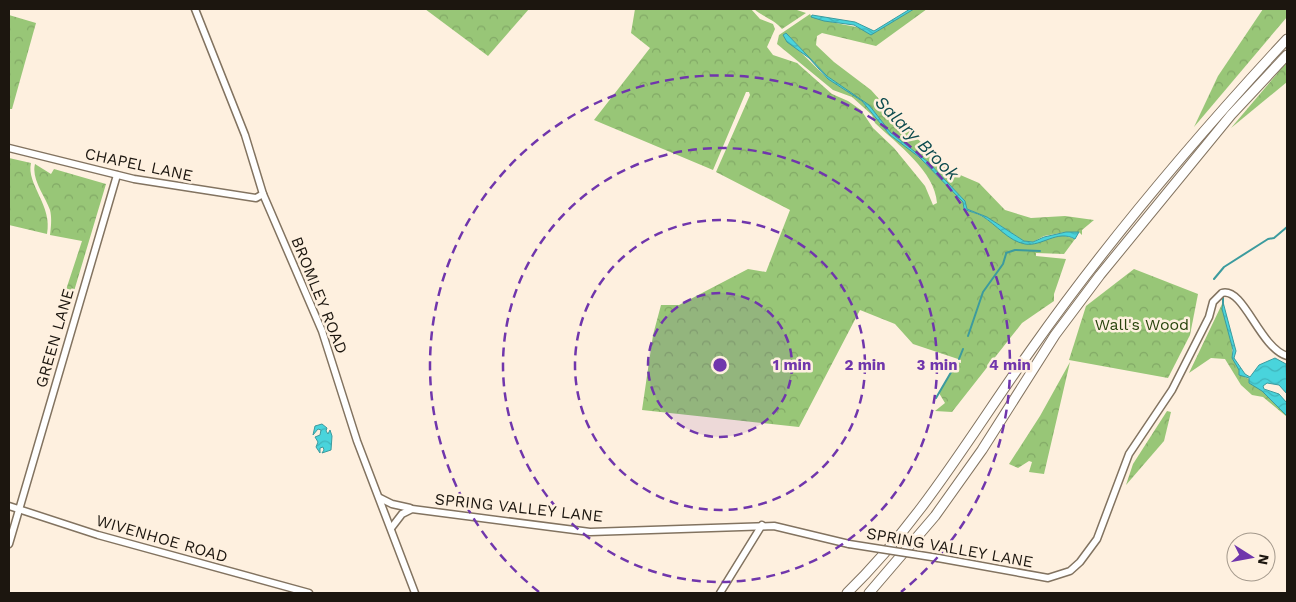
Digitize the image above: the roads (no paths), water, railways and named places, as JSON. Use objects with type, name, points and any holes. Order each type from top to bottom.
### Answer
[{"type":"highway","points":[[847,593],[872,568],[925,505],[1032,348],[1081,282],[1214,117],[1287,39]]},
{"type":"highway","points":[[869,593],[935,516],[982,450],[1055,335],[1100,275],[1231,115],[1287,55]]},
{"type":"street","name":"BROMLEY ROAD","points":[[195,9],[244,134],[263,194],[310,301],[358,441],[392,527],[415,593]]},
{"type":"street","name":"CHAPEL LANE","points":[[9,148],[117,175],[256,198],[263,194]]},
{"type":"street","name":"GREEN LANE","points":[[9,544],[117,175]]},
{"type":"street","name":"SPRING VALLEY LANE","points":[[380,498],[392,504],[412,509],[590,532],[762,525],[783,528],[849,544],[1048,578],[1070,571],[1080,562],[1097,539],[1130,454],[1172,390],[1209,317],[1213,302],[1222,293],[1231,293],[1239,298],[1255,326],[1279,352],[1287,356]]},
{"type":"street","name":"WIVENHOE ROAD","points":[[9,506],[98,535],[309,593]]},
{"type":"street","name":"SPRING VALLEY LANE","points":[[392,527],[402,514],[412,509]]},
{"type":"street","points":[[720,593],[762,525]]},
{"type":"water","points":[[910,9],[914,9],[871,35],[854,25],[824,21],[811,17],[812,15],[855,22],[874,31]]},
{"type":"water","points":[[786,33],[827,76],[869,105],[891,133],[928,162],[965,201],[967,209],[987,217],[1024,241],[1033,242],[1044,237],[1066,232],[1079,232],[1075,239],[1062,236],[1037,243],[1025,244],[1013,240],[982,216],[964,209],[963,202],[919,157],[890,135],[862,101],[828,79],[809,58],[787,42],[783,35]]},
{"type":"water","points":[[1223,302],[1236,351],[1234,358],[1245,374],[1250,377],[1259,365],[1275,358],[1286,364],[1287,394],[1279,385],[1267,383],[1263,386],[1264,389],[1279,394],[1287,403],[1287,416],[1262,391],[1249,383],[1249,378],[1239,375],[1239,370],[1232,358],[1233,350],[1222,309]]},
{"type":"water","points":[[322,424],[327,428],[328,434],[330,430],[332,436],[331,450],[322,453],[323,447],[320,448],[320,453],[316,447],[318,442],[315,437],[320,435],[321,430],[318,429],[313,435],[315,426]]},
{"type":"waterway","name":"Salary Brook","points":[[1214,279],[1224,267],[1268,239],[1274,238],[1287,227]]},
{"type":"waterway","points":[[1006,253],[1015,250],[1040,251]]},
{"type":"waterway","points":[[968,336],[983,292],[1003,264],[1006,254]]},
{"type":"waterway","points":[[1223,295],[1223,305]]},
{"type":"waterway","points":[[959,359],[963,349]]},
{"type":"waterway","points":[[936,398],[957,362]]},
{"type":"park label","name":"Wall's Wood","points":[[1142,324]]}]
